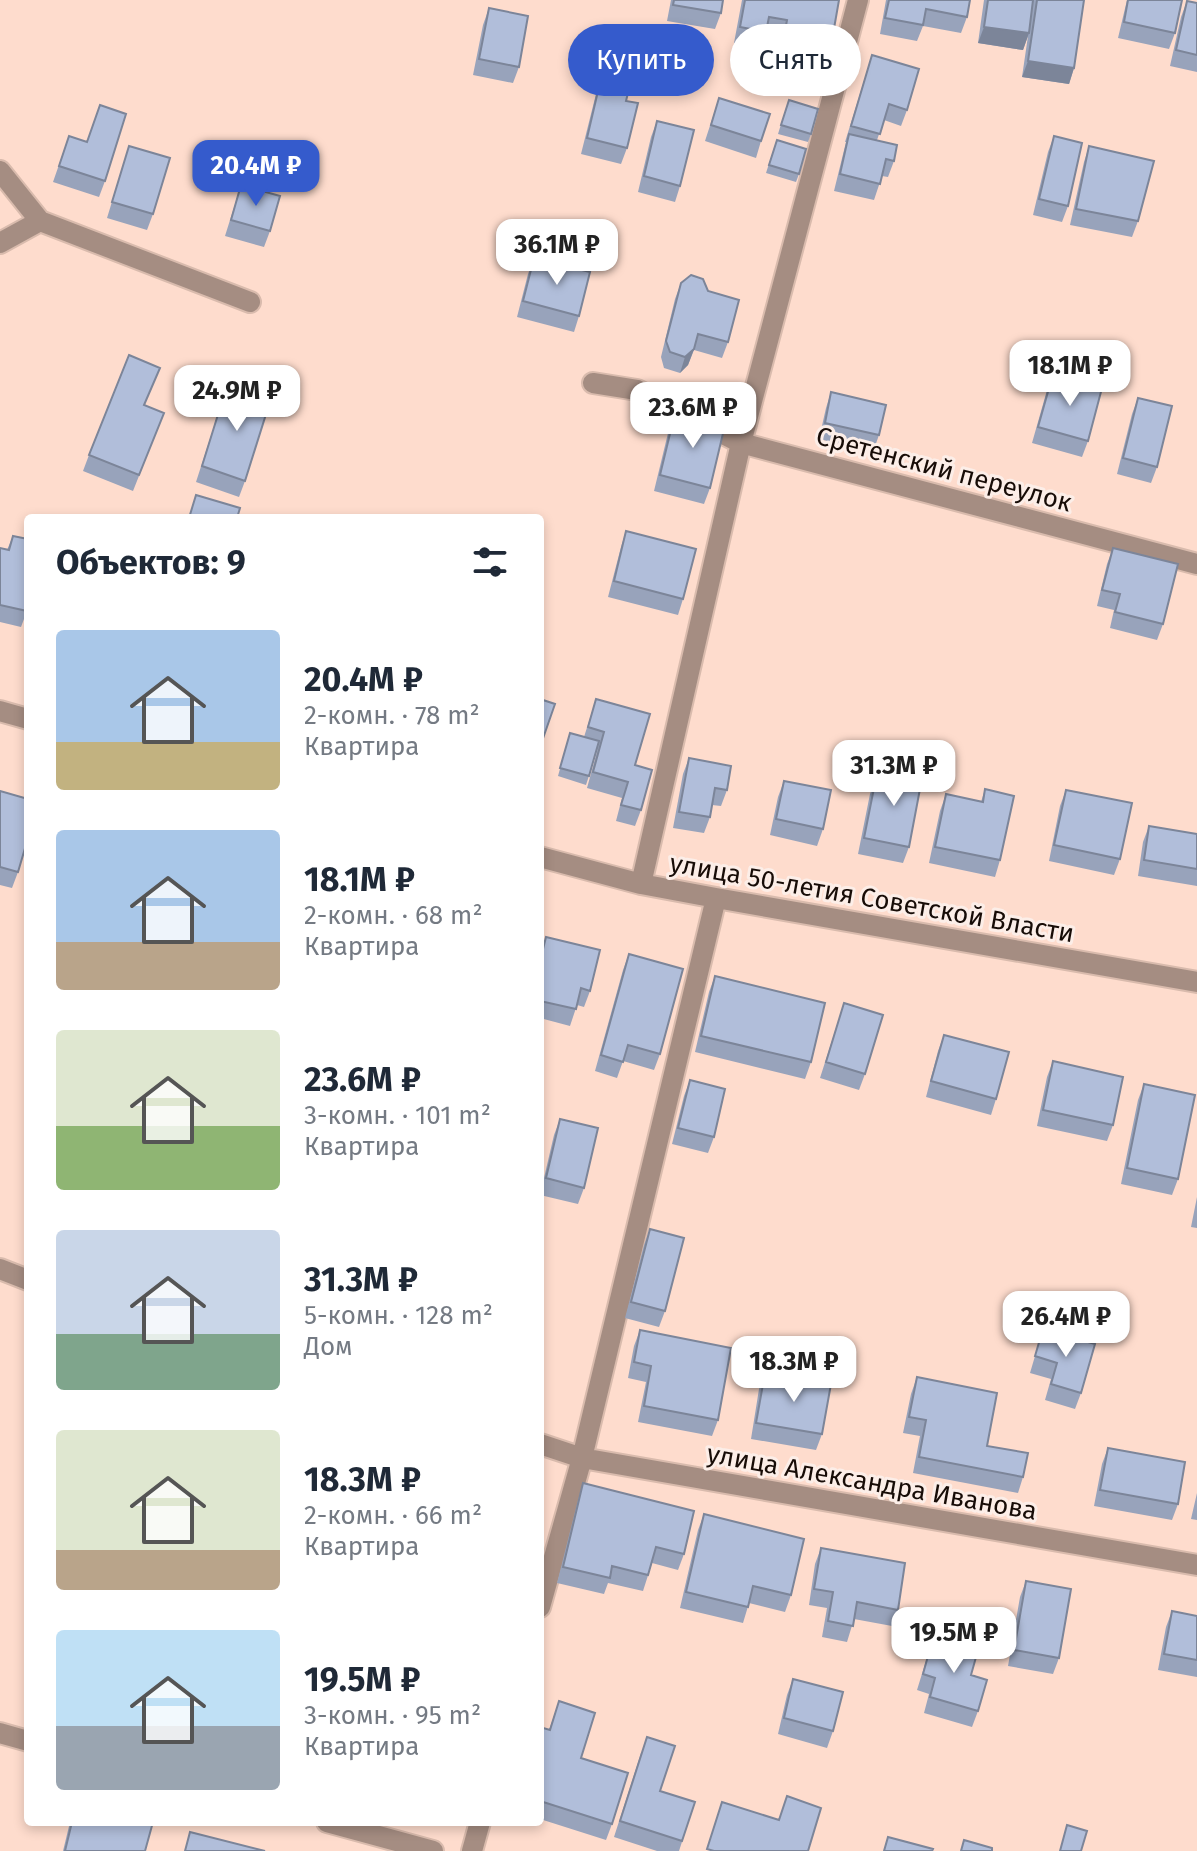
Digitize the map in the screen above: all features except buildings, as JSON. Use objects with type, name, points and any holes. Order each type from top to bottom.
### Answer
[{"type":"street","points":[[641,884],[741,443],[858,0]]},
{"type":"street","points":[[0,171],[40,221],[250,302]]},
{"type":"street","points":[[0,243],[40,221]]},
{"type":"street","name":"Сретенский переулок","points":[[593,383],[637,390],[741,443],[1197,564]]},
{"type":"street","points":[[0,711],[24,718]]},
{"type":"street","name":"улица 50-летия Советской Власти","points":[[544,858],[641,884],[1197,982]]},
{"type":"street","points":[[544,1593],[582,1458],[716,898]]},
{"type":"street","points":[[0,1269],[24,1278]]},
{"type":"street","name":"улица Александра Иванова","points":[[544,1445],[582,1458],[1197,1565]]},
{"type":"street","points":[[0,1733],[24,1740]]},
{"type":"street","points":[[342,1826],[433,1851]]},
{"type":"street","points":[[472,1851],[479,1826]]}]
